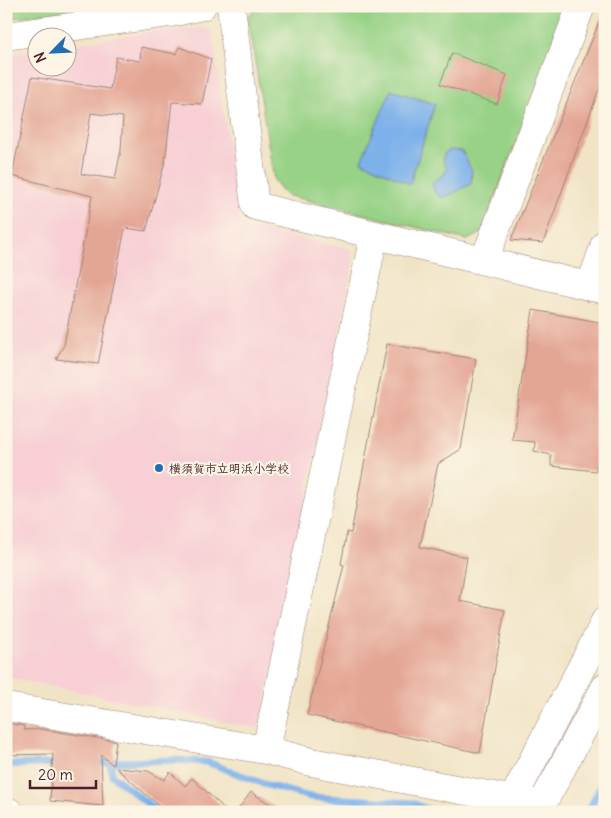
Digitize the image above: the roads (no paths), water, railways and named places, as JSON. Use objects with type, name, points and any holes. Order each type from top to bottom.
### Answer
[{"type":"street","points":[[6,36],[170,13],[202,6]]},
{"type":"street","points":[[231,6],[255,206],[597,289],[605,244]]},
{"type":"street","points":[[484,261],[580,6]]},
{"type":"street","points":[[266,750],[374,235]]},
{"type":"street","points":[[509,806],[605,621]]},
{"type":"street","points":[[6,707],[266,750],[509,806],[540,808],[605,688]]},
{"type":"water","points":[[391,90],[435,104],[410,184],[361,161]]},
{"type":"water","points":[[450,150],[462,151],[472,171],[471,184],[441,198],[435,192],[432,184],[447,169],[443,160],[444,154]]},
{"type":"waterway","points":[[92,763],[175,760],[207,762],[267,785],[310,797],[412,803],[434,812]]},
{"type":"waterway","points":[[110,762],[112,775],[158,812]]},
{"type":"waterway","points":[[6,765],[61,763]]},
{"type":"waterway","points":[[588,812],[605,777]]},
{"type":"place","name":"横須賀市立明浜小学校","points":[[159,468]]}]
